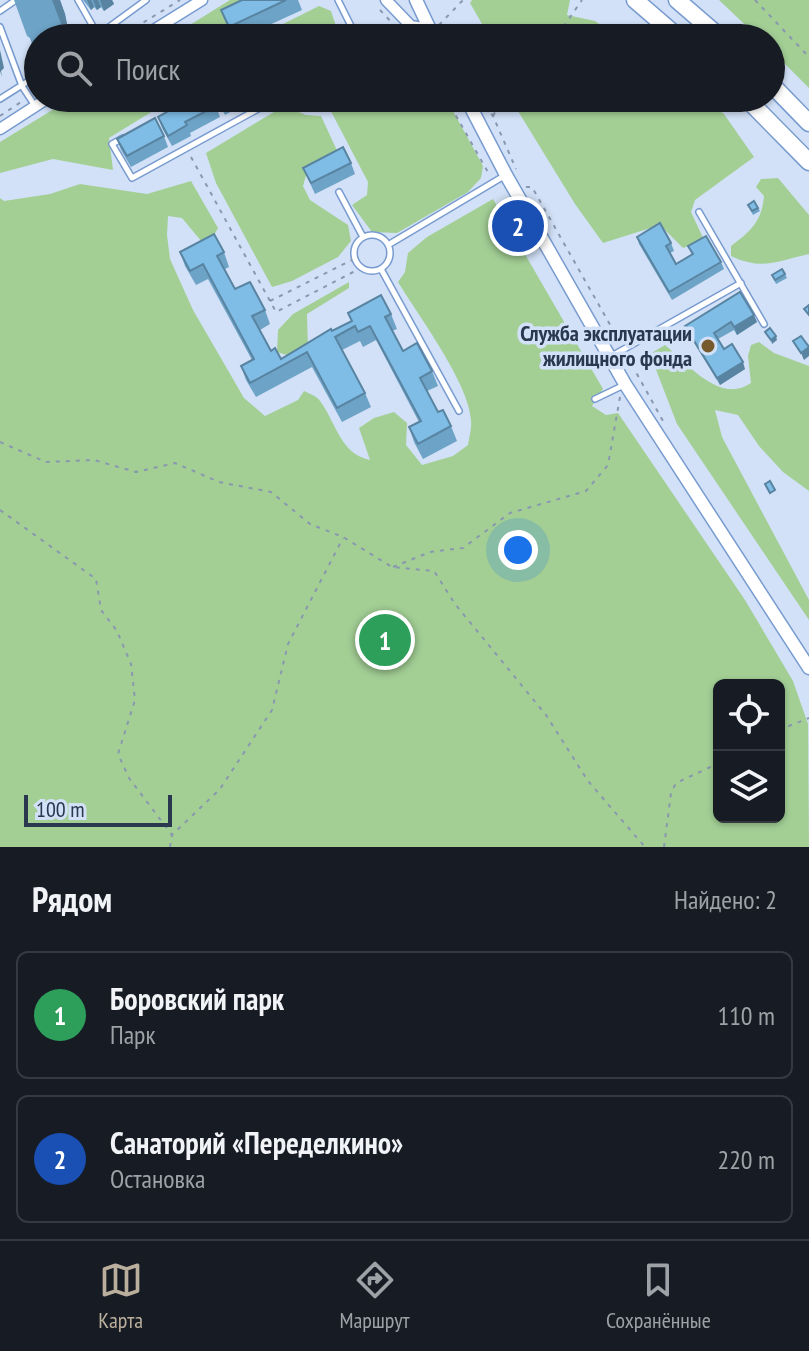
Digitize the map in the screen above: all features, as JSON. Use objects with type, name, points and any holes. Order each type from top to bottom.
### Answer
[{"type":"main road","points":[[635,0],[663,24]]},
{"type":"main road","points":[[677,0],[705,24]]},
{"type":"main road","points":[[785,98],[809,123]]},
{"type":"main road","points":[[760,112],[809,162]]},
{"type":"street","points":[[163,24],[202,0]]},
{"type":"street","points":[[412,0],[430,24]]},
{"type":"street","points":[[383,4],[408,24]]},
{"type":"street","points":[[0,129],[27,112]]},
{"type":"street","points":[[474,112],[512,174],[623,389],[809,668]]},
{"type":"lane","points":[[0,11],[16,0]]},
{"type":"lane","points":[[78,0],[90,24]]},
{"type":"lane","points":[[114,24],[146,0]]},
{"type":"lane","points":[[338,0],[350,24]]},
{"type":"lane","points":[[0,27],[24,89]]},
{"type":"lane","points":[[0,99],[22,86]]},
{"type":"lane","points":[[124,138],[112,144],[132,178],[253,112]]},
{"type":"lane","points":[[388,245],[512,174]]},
{"type":"lane","points":[[339,192],[363,237]]},
{"type":"lane","points":[[699,212],[764,324]]},
{"type":"lane","points":[[363,237],[380,237],[388,245],[390,257],[381,269],[372,272],[361,268],[354,259],[354,247],[363,237]]},
{"type":"lane","points":[[381,269],[459,411]]},
{"type":"lane","points":[[609,358],[741,283]]},
{"type":"lane","points":[[595,399],[623,389]]},
{"type":"path","points":[[141,24],[180,0]]},
{"type":"path","points":[[565,24],[582,0]]},
{"type":"path","points":[[755,0],[778,24]]},
{"type":"path","points":[[383,4],[395,24]]},
{"type":"path","points":[[785,32],[809,57]]},
{"type":"path","points":[[0,116],[24,99]]},
{"type":"path","points":[[490,112],[510,150],[512,174]]},
{"type":"path","points":[[493,116],[495,112]]},
{"type":"path","points":[[186,149],[276,312],[361,268]]},
{"type":"path","points":[[522,185],[532,187],[664,422]]},
{"type":"path","points":[[270,301],[354,259]]},
{"type":"path","points":[[392,567],[430,552],[463,548],[510,513],[586,491],[608,465],[623,389]]},
{"type":"path","points":[[0,442],[46,462],[94,460],[136,472],[175,463],[219,482],[271,492],[310,524],[343,537],[392,567],[434,571],[455,604],[546,715],[588,781],[645,847]]},
{"type":"path","points":[[0,510],[96,579],[101,610],[117,631],[131,664],[135,700],[118,754],[129,778],[172,835]]},
{"type":"path","points":[[170,847],[172,835],[220,789],[272,710],[288,644],[343,537]]},
{"type":"path","points":[[785,728],[809,718]]},
{"type":"path","points":[[664,847],[671,793],[676,783],[713,766]]},
{"type":"green space","points":[[230,0],[264,0],[226,24],[191,24]]},
{"type":"green space","points":[[472,0],[570,0],[567,15],[599,24],[482,24],[470,3]]},
{"type":"green space","points":[[719,0],[809,0],[809,88],[785,64],[785,24],[744,24]]},
{"type":"green space","points":[[319,6],[331,11],[335,24],[283,24]]},
{"type":"green space","points":[[49,112],[151,112],[109,138],[113,170],[53,159],[0,173],[0,142]]},
{"type":"green space","points":[[274,112],[321,116],[340,157],[307,172],[303,186],[310,200],[348,225],[351,241],[338,257],[292,281],[272,287],[216,183],[206,153]]},
{"type":"green space","points":[[331,112],[454,112],[483,166],[481,178],[468,192],[397,233],[372,232],[352,205],[367,195],[368,182]]},
{"type":"green space","points":[[519,112],[721,112],[754,157],[695,200],[691,212],[704,240],[683,248],[660,225],[603,243],[575,204]]},
{"type":"green space","points":[[778,178],[809,215],[809,254],[761,264],[731,256],[731,246],[750,230],[761,212],[764,196],[756,187],[761,179]]},
{"type":"green space","points":[[191,181],[218,228],[207,248],[182,218],[168,216],[170,259],[193,310],[244,398],[265,416],[298,400],[304,391],[313,395],[326,409],[345,444],[360,457],[370,460],[359,428],[374,418],[394,412],[407,423],[406,445],[422,465],[453,456],[468,445],[471,420],[462,387],[398,282],[405,272],[408,253],[427,237],[493,199],[603,389],[592,406],[606,415],[618,413],[745,600],[793,681],[808,724],[809,847],[0,847],[0,198],[4,201],[50,194],[80,184],[147,194]]},
{"type":"green space","points":[[349,282],[349,288],[307,314],[308,349],[290,356],[277,352],[278,330],[293,314]]},
{"type":"green space","points":[[759,342],[774,353],[809,366],[809,491],[783,472],[759,446],[738,415],[715,410],[722,437],[809,600],[809,620],[677,424],[650,354],[665,345],[705,379],[728,389],[739,388],[751,383],[748,356],[751,345]]},
{"type":"building","points":[[242,0],[286,0],[235,24],[228,24],[221,10]]},
{"type":"building","points":[[167,112],[204,112],[168,136],[158,117]]},
{"type":"building","points":[[155,118],[164,136],[127,156],[117,139]]},
{"type":"building","points":[[343,147],[351,163],[311,183],[303,168]]},
{"type":"building","points":[[754,201],[758,208],[752,211],[748,205]]},
{"type":"building","points":[[660,223],[671,243],[666,246],[676,264],[693,254],[688,246],[706,236],[721,262],[669,292],[637,237]]},
{"type":"building","points":[[214,234],[224,252],[217,256],[235,289],[250,282],[265,310],[252,316],[271,351],[275,348],[281,359],[331,329],[352,321],[348,313],[381,295],[391,314],[385,317],[403,351],[417,343],[432,371],[420,378],[438,412],[443,410],[451,426],[418,444],[409,427],[421,421],[370,326],[358,332],[355,326],[335,337],[365,393],[337,408],[307,352],[250,383],[241,366],[254,359],[203,264],[190,271],[180,252]]},
{"type":"building","points":[[782,269],[785,274],[775,280],[772,275]]},
{"type":"building","name":"Служба эксплуатации жилищного фонда","points":[[740,292],[754,315],[734,327],[731,322],[714,333],[724,349],[732,344],[743,362],[717,378],[685,326]]},
{"type":"building","points":[[770,328],[776,336],[771,340],[765,332]]},
{"type":"building","points":[[801,336],[809,347],[801,353],[793,341]]},
{"type":"building","points":[[770,481],[775,490],[770,493],[765,484]]},
{"type":"place","name":"Санаторий «Переделкино»","points":[[518,226]]},
{"type":"place","name":"Служба эксплуатации жилищного фонда","points":[[708,346]]},
{"type":"place","name":"Боровский парк","points":[[385,640]]}]
